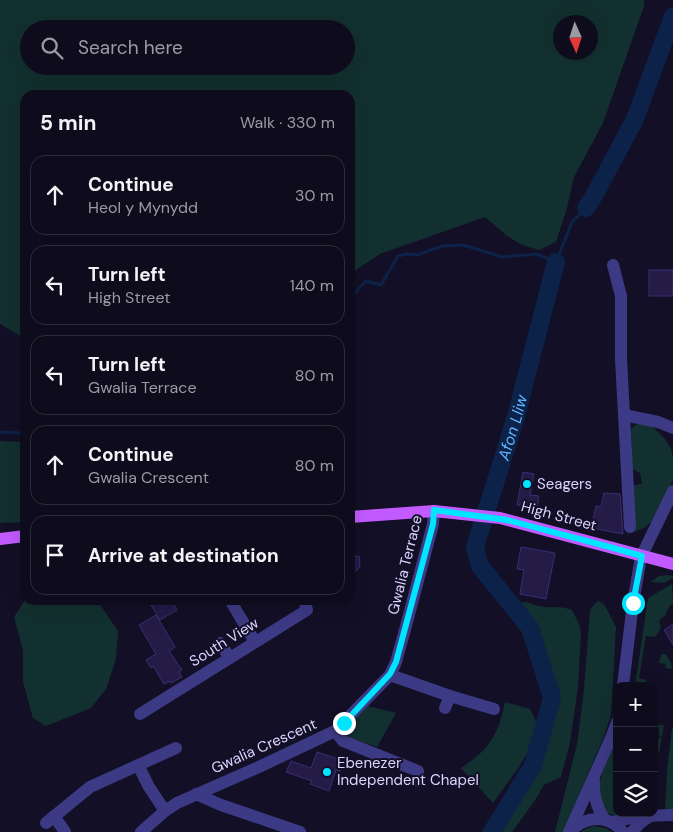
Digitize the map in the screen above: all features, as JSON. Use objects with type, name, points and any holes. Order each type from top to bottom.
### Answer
[{"type":"main road","name":"High Street","points":[[355,517],[434,510],[500,518],[673,564]]},
{"type":"main road","points":[[0,538],[20,536]]},
{"type":"street","points":[[613,265],[621,296],[621,359],[630,527]]},
{"type":"street","points":[[624,415],[658,422],[673,428]]},
{"type":"street","points":[[623,682],[633,603],[642,556],[673,491]]},
{"type":"street","name":"Gwalia Terrace","points":[[406,626],[433,524],[434,510]]},
{"type":"street","points":[[233,605],[256,642]]},
{"type":"street","name":"South View","points":[[145,707],[230,658],[307,610],[306,605]]},
{"type":"street","name":"Gwalia Crescent","points":[[141,832],[165,810],[177,803],[335,731],[390,674],[396,662],[406,626]]},
{"type":"street","points":[[220,644],[230,658]]},
{"type":"street","points":[[390,674],[448,702],[494,709]]},
{"type":"street","points":[[570,832],[615,727]]},
{"type":"street","points":[[335,731],[343,740],[418,771],[418,781]]},
{"type":"street","points":[[65,832],[50,819],[90,787],[138,765],[173,754]]},
{"type":"street","points":[[138,765],[149,787],[165,810]]},
{"type":"street","points":[[595,774],[594,789],[598,808],[608,821]]},
{"type":"street","points":[[196,794],[221,805],[300,832]]},
{"type":"street","points":[[658,815],[673,815]]},
{"type":"street","points":[[608,821],[636,817]]},
{"type":"street","points":[[632,832],[649,817]]},
{"type":"street","points":[[570,832],[584,821],[595,818],[608,821],[622,832]]},
{"type":"green space","points":[[0,0],[644,0],[644,6],[603,123],[574,177],[567,208],[556,242],[539,250],[522,245],[507,236],[485,217],[380,254],[355,271],[355,90],[20,90],[20,335],[0,324]]},
{"type":"green space","points":[[639,424],[653,427],[665,439],[673,457],[673,480],[652,521],[644,528],[634,532],[632,489],[633,485],[642,484],[640,473],[632,469],[631,429]]},
{"type":"green space","points":[[0,441],[20,442],[20,522],[0,523]]},
{"type":"green space","points":[[659,576],[673,576],[673,578],[664,583],[650,582]]},
{"type":"green space","points":[[672,584],[673,604],[670,605],[665,616],[660,619],[660,630],[655,637],[646,636],[639,678],[646,680],[646,682],[636,682],[648,598]]},
{"type":"green space","points":[[598,601],[604,604],[616,627],[611,715],[563,832],[555,832],[577,744],[584,689],[590,611]]},
{"type":"green space","points":[[526,602],[572,610],[580,626],[578,687],[570,743],[561,777],[544,785],[512,832],[482,832],[507,792],[531,759],[546,731],[552,711],[554,694],[548,657],[537,626],[521,610],[520,603]]},
{"type":"green space","points":[[22,605],[100,605],[118,631],[116,659],[106,689],[91,708],[46,726],[33,718],[23,682],[23,650],[14,617]]},
{"type":"green space","points":[[661,654],[665,654],[668,657],[672,669],[665,668],[666,664],[659,663]]},
{"type":"green space","points":[[505,702],[530,709],[539,727],[519,767],[493,803],[461,768],[479,754],[491,740],[499,724]]},
{"type":"green space","points":[[368,706],[396,713],[377,747],[348,737],[345,729]]},
{"type":"green space","points":[[658,724],[664,725],[658,754],[658,739],[660,738]]},
{"type":"green space","points":[[672,728],[673,809],[665,809],[667,769]]},
{"type":"green space","points":[[613,750],[613,816],[608,813],[600,799],[600,782]]},
{"type":"green space","points":[[594,826],[606,828],[612,832],[581,832]]},
{"type":"building","points":[[649,270],[673,270],[673,296],[649,296]]},
{"type":"building","name":"Seagers","points":[[523,472],[534,474],[530,495],[539,496],[537,509],[517,505]]},
{"type":"building","points":[[604,493],[620,494],[623,534],[591,528],[596,506],[601,507]]},
{"type":"building","points":[[521,547],[555,553],[546,599],[520,594],[524,570],[517,569]]},
{"type":"building","points":[[355,556],[359,556],[360,567],[355,572]]},
{"type":"building","points":[[151,605],[174,605],[177,610],[160,620]]},
{"type":"building","points":[[156,615],[175,647],[169,651],[182,670],[179,672],[182,677],[171,683],[170,681],[164,684],[154,667],[151,668],[146,660],[156,654],[139,625]]},
{"type":"building","points":[[673,624],[673,645],[664,630]]},
{"type":"building","points":[[317,752],[344,761],[340,771],[336,770],[329,791],[310,784],[312,781],[286,772],[291,761],[311,768]]},
{"type":"waterway","name":"Afon Lliw","points":[[586,208],[635,119],[673,16]]},
{"type":"waterway","points":[[355,293],[366,281],[381,285],[398,256],[407,254],[417,255],[442,246],[463,245],[503,257],[537,254],[556,262],[572,222],[586,208]]},
{"type":"waterway","name":"Afon Lliw","points":[[492,832],[533,765],[552,698],[530,628],[480,566],[475,547],[515,420],[556,262]]},
{"type":"waterway","points":[[0,432],[20,433]]},
{"type":"place","name":"Seagers","points":[[527,484]]},
{"type":"place","name":"Ebenezer Independent Chapel","points":[[327,772]]},
{"type":"route","points":[[344,723],[390,674],[396,662],[433,524],[434,510],[507,520],[642,556],[633,603]]}]
